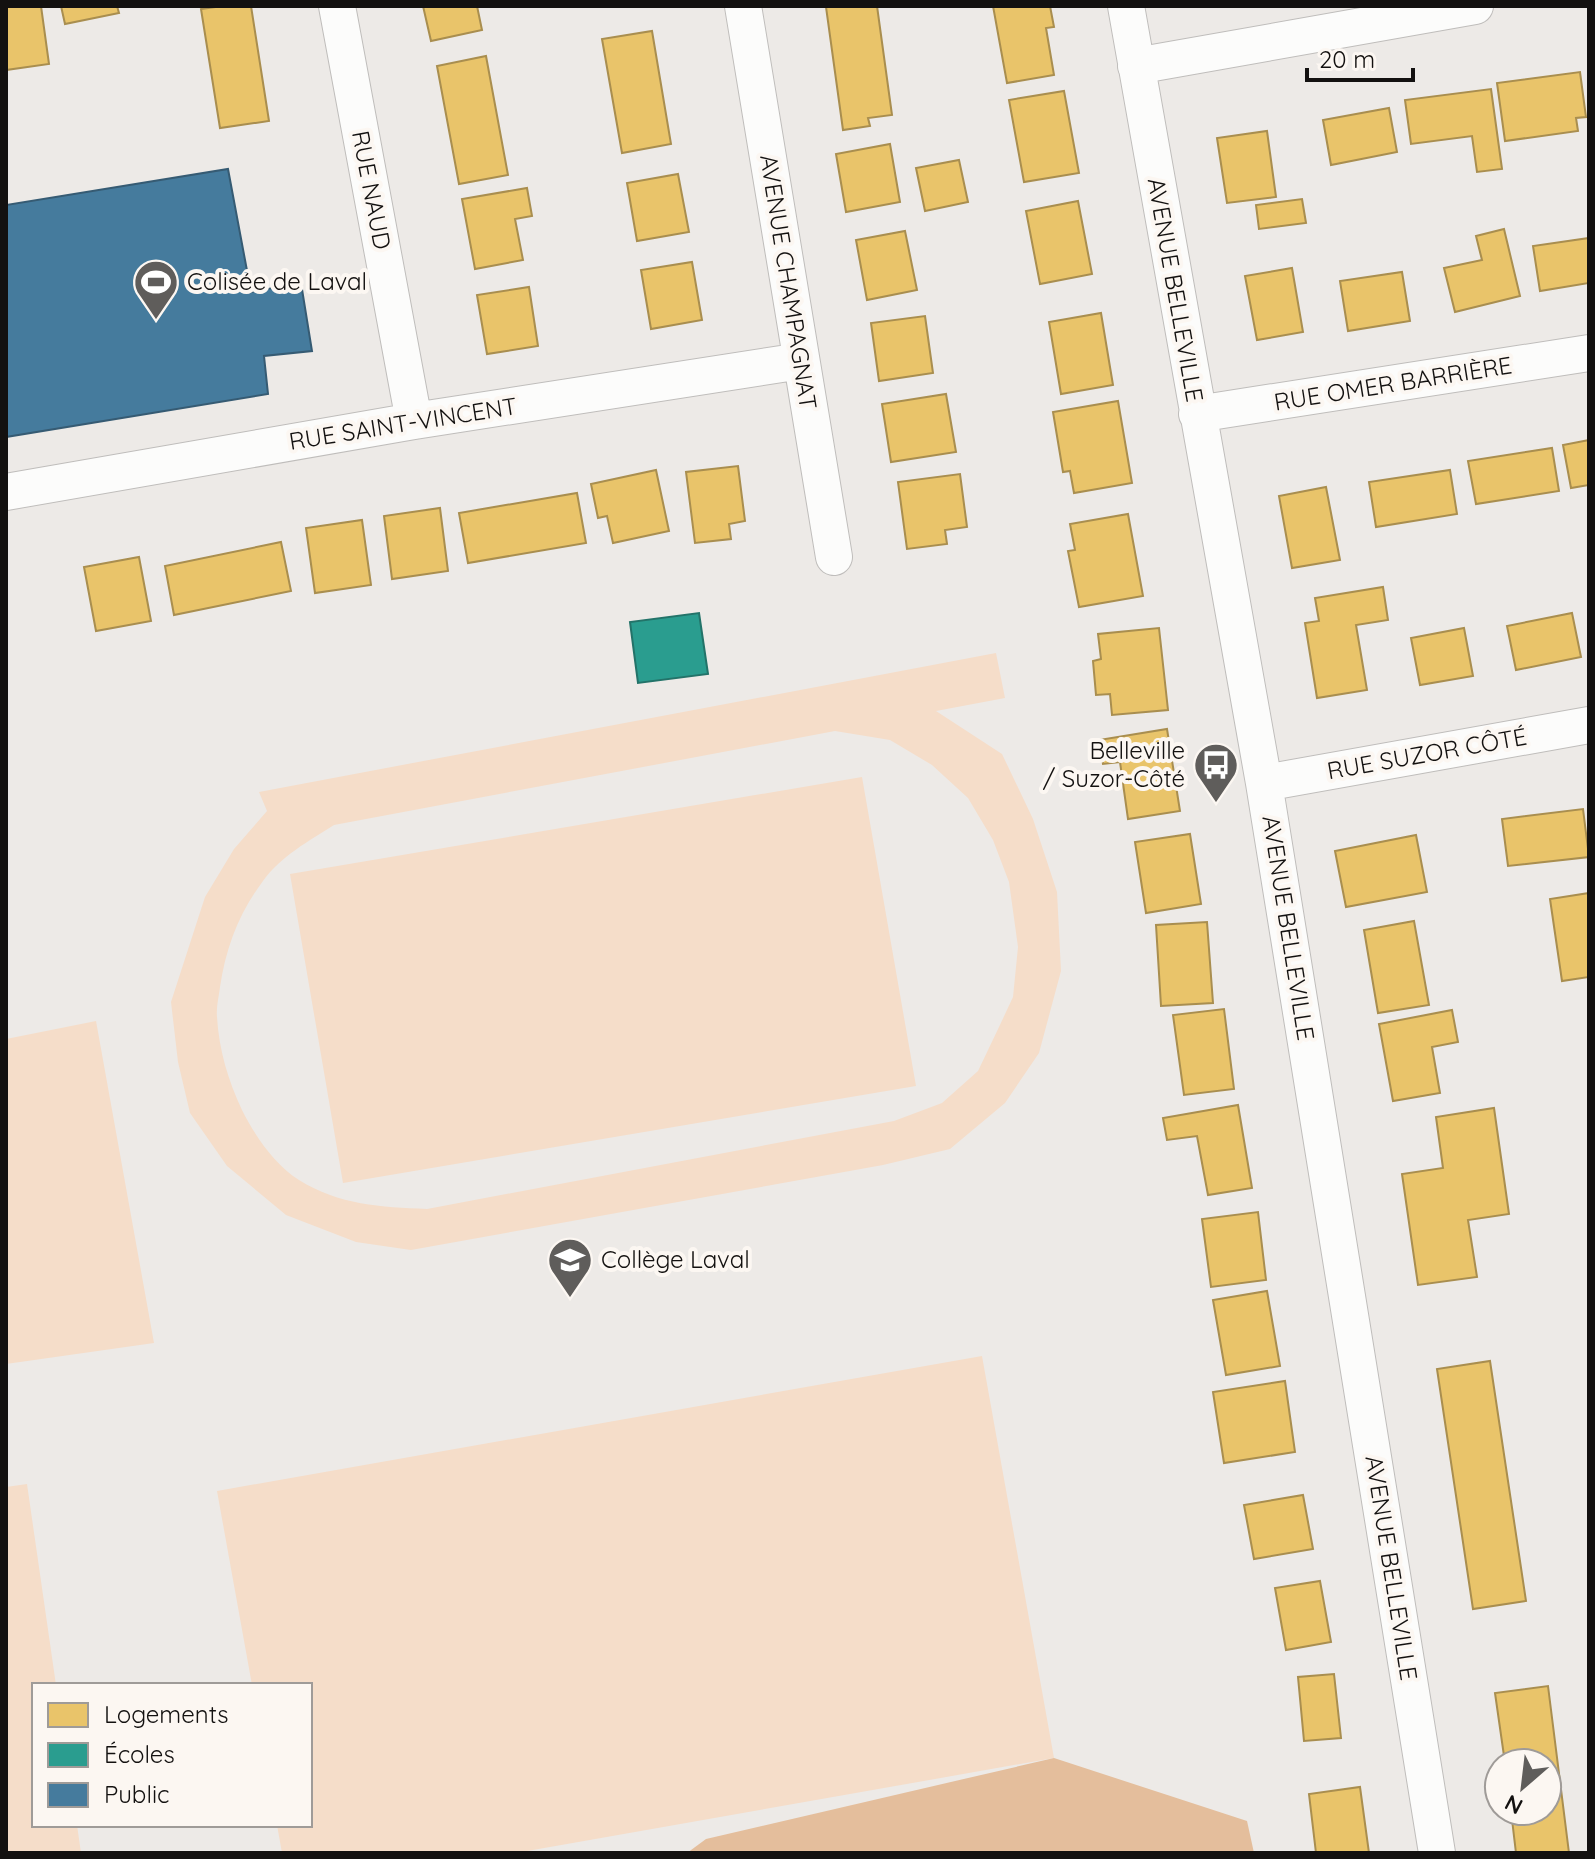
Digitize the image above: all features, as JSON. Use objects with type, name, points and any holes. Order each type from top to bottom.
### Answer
[{"type":"street","name":"RUE NAUD","points":[[337,6],[414,421]]},
{"type":"street","name":"AVENUE CHAMPAGNAT","points":[[743,6],[834,557]]},
{"type":"street","name":"AVENUE BELLEVILLE","points":[[1126,6],[1264,783],[1437,1853]]},
{"type":"street","points":[[1136,66],[1475,6]]},
{"type":"street","name":"RUE OMER BARRIÈRE","points":[[1197,414],[1589,353]]},
{"type":"street","name":"RUE SAINT-VINCENT","points":[[6,492],[414,421],[801,361]]},
{"type":"street","name":"RUE SUZOR CÔTÉ","points":[[1264,783],[1589,725]]},
{"type":"shaded area","points":[[996,653],[1005,698],[936,711],[1002,754],[1033,819],[1057,892],[1061,971],[1039,1053],[1005,1103],[950,1149],[883,1165],[411,1250],[356,1242],[286,1215],[227,1166],[190,1113],[178,1062],[171,1002],[205,897],[234,849],[267,811],[259,792]],"holes":[[[835,731],[890,740],[932,765],[968,798],[993,840],[1009,882],[1018,947],[1013,997],[978,1071],[942,1103],[894,1121],[427,1209],[361,1203],[329,1195],[299,1180],[281,1166],[253,1130],[232,1087],[218,1029],[217,1009],[226,958],[240,918],[270,872],[334,825]]]},
{"type":"shaded area","points":[[862,777],[916,1086],[343,1183],[290,874]]},
{"type":"shaded area","points":[[96,1021],[154,1343],[6,1364],[6,1039]]},
{"type":"shaded area","points":[[982,1356],[1054,1758],[516,1853],[282,1853],[277,1827],[312,1827],[312,1683],[252,1683],[217,1491]]},
{"type":"shaded area","points":[[27,1484],[56,1683],[32,1683],[32,1827],[77,1827],[81,1853],[6,1853],[6,1487]]},
{"type":"shaded area","points":[[1054,1758],[1247,1821],[1254,1853],[687,1853],[706,1839]]},
{"type":"building: Logements","points":[[6,6],[41,6],[49,64],[6,70]]},
{"type":"building: Logements","points":[[61,6],[117,6],[119,13],[65,24]]},
{"type":"building: Logements","points":[[251,6],[269,121],[220,128],[201,9]]},
{"type":"building: Logements","points":[[423,6],[477,6],[482,30],[431,41]]},
{"type":"building: Logements","points":[[877,6],[892,115],[868,118],[870,126],[843,130],[826,7]]},
{"type":"building: Logements","points":[[993,6],[1050,6],[1054,27],[1046,28],[1054,75],[1007,83]]},
{"type":"building: Logements","points":[[652,31],[671,144],[622,153],[602,39]]},
{"type":"building: Logements","points":[[486,56],[508,175],[459,184],[437,66]]},
{"type":"building: Logements","points":[[1580,72],[1586,117],[1576,118],[1578,131],[1505,141],[1497,83]]},
{"type":"building: Logements","points":[[1491,89],[1502,169],[1477,172],[1472,136],[1411,144],[1405,100]]},
{"type":"building: Logements","points":[[1064,91],[1079,173],[1024,182],[1009,100]]},
{"type":"building: Logements","points":[[1389,108],[1397,152],[1331,165],[1323,120]]},
{"type":"building: Logements","points":[[1267,131],[1276,197],[1227,203],[1217,138]]},
{"type":"building: Logements","points":[[890,144],[900,202],[846,212],[836,154]]},
{"type":"building: Logements","points":[[959,160],[968,202],[925,211],[916,168]]},
{"type":"building: Logements","points":[[678,174],[689,232],[637,241],[627,183]]},
{"type":"building: Logements","points":[[527,188],[532,216],[515,219],[523,260],[475,269],[462,199]]},
{"type":"building: Logements","points":[[1302,199],[1306,223],[1259,229],[1256,205]]},
{"type":"building: Logements","points":[[1078,201],[1092,274],[1040,284],[1026,211]]},
{"type":"building: Logements","points":[[1504,229],[1520,296],[1455,312],[1444,268],[1482,260],[1476,236]]},
{"type":"building: Logements","points":[[905,231],[917,290],[867,300],[856,240]]},
{"type":"building: Logements","points":[[1589,238],[1589,283],[1540,291],[1533,246]]},
{"type":"building: Logements","points":[[692,262],[702,320],[651,329],[641,270]]},
{"type":"building: Logements","points":[[1292,268],[1303,332],[1257,340],[1245,276]]},
{"type":"building: Logements","points":[[1402,272],[1410,321],[1348,331],[1340,281]]},
{"type":"building: Logements","points":[[529,287],[538,346],[487,354],[477,295]]},
{"type":"building: Logements","points":[[1101,313],[1113,385],[1061,394],[1049,322]]},
{"type":"building: Logements","points":[[925,316],[933,373],[879,381],[871,323]]},
{"type":"building: Logements","points":[[946,394],[956,452],[891,462],[882,404]]},
{"type":"building: Logements","points":[[1118,401],[1132,483],[1074,493],[1070,471],[1063,472],[1053,412]]},
{"type":"building: Logements","points":[[1589,440],[1589,485],[1571,488],[1563,445]]},
{"type":"building: Logements","points":[[1552,448],[1559,491],[1476,504],[1468,461]]},
{"type":"building: Logements","points":[[738,466],[745,521],[729,524],[731,539],[695,543],[686,472]]},
{"type":"building: Logements","points":[[656,470],[669,531],[613,543],[607,516],[598,518],[591,484]]},
{"type":"building: Logements","points":[[1450,470],[1457,514],[1376,527],[1369,482]]},
{"type":"building: Logements","points":[[960,474],[967,527],[945,530],[947,544],[907,549],[898,482]]},
{"type":"building: Logements","points":[[1326,487],[1340,560],[1292,568],[1279,496]]},
{"type":"building: Logements","points":[[577,493],[586,543],[468,563],[459,513]]},
{"type":"building: Logements","points":[[440,508],[448,571],[392,579],[384,516]]},
{"type":"building: Logements","points":[[1128,514],[1143,596],[1079,607],[1068,551],[1075,550],[1070,524]]},
{"type":"building: Logements","points":[[362,520],[371,585],[315,593],[306,528]]},
{"type":"building: Logements","points":[[281,542],[291,591],[174,615],[165,566]]},
{"type":"building: Logements","points":[[139,557],[151,621],[96,631],[84,567]]},
{"type":"building: Logements","points":[[1383,587],[1388,620],[1356,625],[1367,690],[1317,698],[1305,623],[1319,621],[1315,598]]},
{"type":"building: Logements","points":[[1572,613],[1581,657],[1516,670],[1507,626]]},
{"type":"building: Logements","points":[[1159,628],[1168,710],[1112,715],[1110,694],[1096,695],[1093,661],[1101,659],[1098,634]]},
{"type":"building: Logements","points":[[1464,628],[1473,676],[1420,685],[1411,638]]},
{"type":"building: Logements","points":[[1167,729],[1180,811],[1128,819],[1120,762],[1103,764],[1099,740]]},
{"type":"building: Logements","points":[[1583,809],[1589,857],[1508,866],[1502,819]]},
{"type":"building: Logements","points":[[1190,834],[1201,904],[1146,913],[1135,842]]},
{"type":"building: Logements","points":[[1416,835],[1427,892],[1346,907],[1335,851]]},
{"type":"building: Logements","points":[[1589,893],[1589,977],[1562,981],[1550,899]]},
{"type":"building: Logements","points":[[1414,921],[1429,1005],[1378,1013],[1364,930]]},
{"type":"building: Logements","points":[[1207,922],[1213,1003],[1161,1006],[1156,925]]},
{"type":"building: Logements","points":[[1224,1009],[1234,1089],[1184,1095],[1173,1015]]},
{"type":"building: Logements","points":[[1452,1010],[1458,1042],[1432,1047],[1440,1093],[1393,1101],[1379,1024]]},
{"type":"building: Logements","points":[[1238,1105],[1252,1188],[1208,1195],[1197,1136],[1167,1140],[1163,1118]]},
{"type":"building: Logements","points":[[1494,1108],[1509,1214],[1468,1220],[1477,1277],[1418,1285],[1402,1174],[1443,1168],[1436,1117]]},
{"type":"building: Logements","points":[[1258,1212],[1266,1280],[1211,1287],[1202,1219]]},
{"type":"building: Logements","points":[[1267,1291],[1280,1366],[1226,1375],[1213,1300]]},
{"type":"building: Logements","points":[[1490,1361],[1526,1601],[1473,1609],[1437,1369]]},
{"type":"building: Logements","points":[[1285,1381],[1295,1452],[1224,1463],[1213,1392]]},
{"type":"building: Logements","points":[[1303,1495],[1313,1549],[1254,1559],[1244,1505]]},
{"type":"building: Logements","points":[[1320,1581],[1331,1642],[1286,1650],[1275,1588]]},
{"type":"building: Logements","points":[[1334,1674],[1341,1738],[1304,1741],[1298,1677]]},
{"type":"building: Logements","points":[[1548,1686],[1556,1747],[1503,1747],[1495,1693]]},
{"type":"building: Logements","points":[[1360,1787],[1369,1853],[1316,1853],[1309,1794]]},
{"type":"building: Logements","points":[[1563,1805],[1569,1853],[1516,1853],[1513,1827],[1563,1827]]},
{"type":"building: Écoles","points":[[699,613],[708,674],[638,683],[630,622]]},
{"type":"building: Public","name":"Colisée de Laval","points":[[228,169],[251,292],[301,283],[312,351],[264,356],[268,394],[6,437],[6,205]]},
{"type":"place","name":"Colisée de Laval","points":[[156,321]]},
{"type":"place","name":"Belleville / Suzor-Côté","points":[[1216,804]]},
{"type":"place","name":"Collège Laval","points":[[570,1299]]}]
